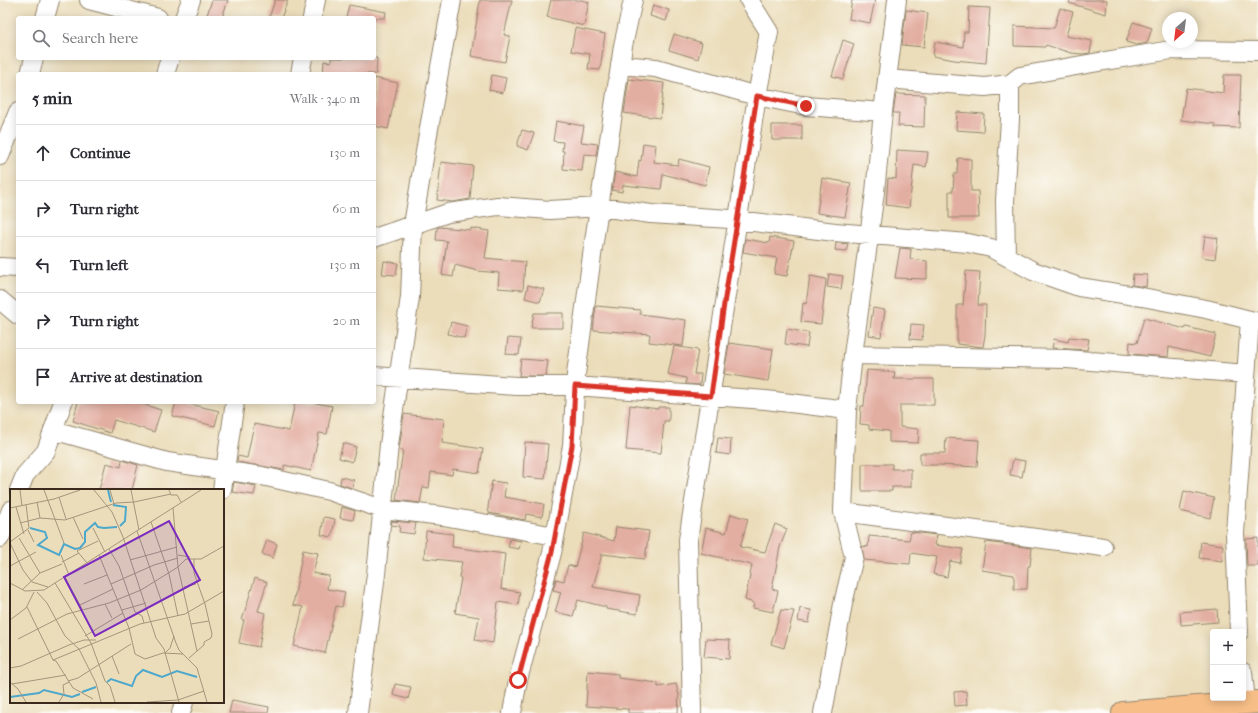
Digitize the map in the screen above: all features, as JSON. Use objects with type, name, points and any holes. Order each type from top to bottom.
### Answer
[{"type":"highway","points":[[1123,713],[1200,710],[1252,703]]},
{"type":"street","points":[[46,16],[50,0]]},
{"type":"street","points":[[89,0],[150,16]]},
{"type":"street","points":[[185,16],[191,0]]},
{"type":"street","points":[[312,16],[316,0]]},
{"type":"street","points":[[358,713],[376,574],[382,509],[410,298],[413,225],[452,0]]},
{"type":"street","points":[[512,713],[518,680],[552,552],[572,446],[578,358],[620,65],[633,0]]},
{"type":"street","points":[[692,713],[688,540],[737,220],[769,32],[749,0]]},
{"type":"street","points":[[823,713],[843,604],[854,557],[842,512],[847,410],[875,192],[897,0]]},
{"type":"street","points":[[887,79],[985,87],[1010,84],[1020,76],[1171,50],[1258,51]]},
{"type":"street","points":[[30,72],[34,60]]},
{"type":"street","points":[[166,72],[169,60]]},
{"type":"street","points":[[300,72],[303,60]]},
{"type":"street","points":[[620,65],[656,68],[757,96],[806,106],[883,112]]},
{"type":"street","points":[[1006,256],[1005,201],[1010,119],[1010,84]]},
{"type":"street","points":[[0,156],[16,117]]},
{"type":"street","points":[[376,237],[448,213],[498,206],[550,210],[600,207],[651,214],[737,220],[869,235],[968,243],[991,248],[1034,271],[1079,287],[1185,305],[1254,322],[1246,374],[1235,533],[1239,629]]},
{"type":"street","points":[[0,267],[16,268]]},
{"type":"street","points":[[0,300],[16,313]]},
{"type":"street","points":[[853,355],[1067,359],[1246,374]]},
{"type":"street","points":[[376,376],[516,386],[575,386],[766,400],[847,410]]},
{"type":"street","points":[[19,489],[25,475],[46,451],[62,404]]},
{"type":"street","points":[[222,489],[235,404]]},
{"type":"street","points":[[53,430],[167,462],[262,476],[329,491],[382,509],[443,516],[555,536]]},
{"type":"street","points":[[842,512],[1103,547]]},
{"type":"street","points":[[0,538],[10,513]]},
{"type":"street","points":[[1246,682],[1252,703]]},
{"type":"street","points":[[181,713],[184,703]]},
{"type":"building","points":[[212,0],[228,0],[223,16],[207,16]]},
{"type":"building","points":[[275,0],[288,0],[282,16],[270,16]]},
{"type":"building","points":[[480,0],[512,0],[504,35],[510,36],[505,62],[471,56]]},
{"type":"building","points":[[551,0],[582,0],[589,2],[584,26],[547,17]]},
{"type":"building","points":[[852,0],[875,0],[870,23],[849,19]]},
{"type":"building","points":[[1070,0],[1107,0],[1106,14],[1069,3]]},
{"type":"building","points":[[349,5],[386,12],[385,18],[376,18],[376,16],[346,16]]},
{"type":"building","points":[[653,5],[669,10],[666,21],[650,16]]},
{"type":"building","points":[[969,7],[990,8],[986,63],[954,60],[933,56],[935,42],[963,47],[964,32],[968,32]]},
{"type":"building","points":[[1060,8],[1073,12],[1066,36],[1092,41],[1090,53],[1071,53],[1046,45],[1045,47],[1014,46],[1014,26],[1054,28]]},
{"type":"building","points":[[906,10],[928,13],[924,47],[902,45]]},
{"type":"building","points":[[1133,22],[1152,28],[1147,43],[1137,45],[1126,42]]},
{"type":"building","points":[[575,28],[605,34],[600,70],[588,69],[590,54],[571,51]]},
{"type":"building","points":[[674,34],[702,43],[698,59],[669,50]]},
{"type":"building","points":[[843,40],[854,44],[843,79],[832,76]]},
{"type":"building","points":[[377,58],[376,74],[376,72],[323,72],[324,61],[331,62],[331,60],[376,60]]},
{"type":"building","points":[[492,75],[506,78],[503,93],[489,90]]},
{"type":"building","points":[[1224,75],[1241,75],[1239,128],[1215,127],[1215,124],[1181,120],[1186,88],[1223,93]]},
{"type":"building","points":[[376,78],[398,83],[388,129],[376,126]]},
{"type":"building","points":[[629,79],[664,83],[660,118],[624,113]]},
{"type":"building","points":[[896,94],[925,95],[924,127],[898,126],[899,113],[893,113]]},
{"type":"building","points":[[957,112],[984,114],[983,132],[956,130]]},
{"type":"building","points":[[556,121],[584,126],[581,142],[598,144],[596,155],[584,154],[582,171],[563,169],[563,142],[553,141]]},
{"type":"building","points":[[772,125],[802,125],[802,140],[772,140]]},
{"type":"building","points":[[522,130],[534,133],[528,150],[517,146]]},
{"type":"building","points":[[643,143],[656,145],[654,162],[678,165],[679,159],[709,167],[705,185],[663,174],[661,189],[623,185],[622,192],[612,190],[615,172],[637,177]]},
{"type":"building","points":[[897,150],[928,152],[926,167],[914,165],[909,208],[886,205],[888,178],[896,179]]},
{"type":"building","points":[[958,158],[971,159],[971,191],[978,191],[979,218],[949,218],[949,191],[953,191],[954,174],[957,174]]},
{"type":"building","points":[[441,162],[473,166],[470,199],[453,202],[437,200]]},
{"type":"building","points":[[822,178],[851,183],[845,217],[817,213]]},
{"type":"building","points":[[437,228],[471,230],[471,228],[489,231],[485,258],[525,262],[523,290],[498,288],[499,273],[478,271],[455,265],[453,277],[442,275],[447,241],[436,240]]},
{"type":"building","points":[[1205,236],[1218,238],[1215,259],[1202,257]]},
{"type":"building","points":[[770,237],[794,241],[787,276],[774,274],[777,258],[743,252],[745,239],[769,243]]},
{"type":"building","points":[[836,243],[848,244],[846,251],[835,250]]},
{"type":"building","points":[[900,248],[911,249],[910,259],[927,261],[927,279],[895,278]]},
{"type":"building","points":[[384,261],[398,263],[396,275],[382,274]]},
{"type":"building","points":[[966,271],[980,272],[978,305],[986,305],[983,347],[957,344],[957,305],[963,305]]},
{"type":"building","points":[[829,274],[843,276],[841,289],[827,287]]},
{"type":"building","points":[[1133,274],[1147,275],[1146,287],[1132,285]]},
{"type":"building","points":[[810,276],[826,279],[821,324],[801,322],[803,303],[806,304]]},
{"type":"building","points":[[528,285],[544,289],[540,302],[525,298]]},
{"type":"building","points":[[596,306],[640,310],[640,314],[686,320],[683,346],[649,342],[650,334],[593,330]]},
{"type":"building","points":[[873,308],[885,310],[881,337],[869,335]]},
{"type":"building","points":[[534,313],[563,313],[563,328],[531,328]]},
{"type":"building","points":[[1144,318],[1185,329],[1186,327],[1216,334],[1210,357],[1169,347],[1168,357],[1129,354],[1130,342],[1137,343]]},
{"type":"building","points":[[451,322],[467,326],[464,338],[448,334]]},
{"type":"building","points":[[911,324],[924,325],[922,340],[910,339]]},
{"type":"building","points":[[787,329],[809,333],[807,347],[785,344]]},
{"type":"building","points":[[1069,337],[1089,339],[1087,350],[1052,348],[1054,339],[1068,342]]},
{"type":"building","points":[[508,338],[521,339],[519,355],[506,354]]},
{"type":"building","points":[[729,343],[773,349],[768,381],[724,374]]},
{"type":"building","points":[[674,346],[698,350],[694,374],[701,374],[700,385],[686,384],[686,378],[668,374]]},
{"type":"building","points":[[521,359],[548,361],[546,376],[519,376]]},
{"type":"building","points":[[867,370],[895,372],[894,379],[934,379],[934,405],[900,405],[900,427],[919,429],[918,443],[889,442],[889,431],[869,429],[869,425],[860,424],[861,406],[864,406]]},
{"type":"building","points":[[77,404],[142,404],[161,410],[154,432],[114,420],[110,433],[73,421]]},
{"type":"building","points":[[175,404],[190,404],[219,411],[215,426],[172,416]]},
{"type":"building","points":[[295,404],[322,404],[332,406],[327,434],[319,433],[311,471],[284,465],[284,470],[237,462],[238,456],[247,458],[254,424],[289,431]]},
{"type":"building","points":[[630,405],[658,409],[658,407],[669,407],[669,421],[664,421],[661,453],[626,450]]},
{"type":"building","points":[[404,414],[444,419],[442,443],[483,449],[479,473],[453,469],[452,475],[431,472],[429,488],[423,487],[420,503],[396,500],[403,450],[399,450]]},
{"type":"building","points":[[718,438],[731,439],[730,455],[716,453]]},
{"type":"building","points":[[946,438],[979,440],[977,467],[920,465],[920,453],[945,453]]},
{"type":"building","points":[[525,442],[548,444],[545,479],[523,477]]},
{"type":"building","points":[[343,443],[356,447],[352,462],[339,458]]},
{"type":"building","points":[[1013,459],[1025,461],[1022,477],[1010,475]]},
{"type":"building","points":[[122,460],[138,465],[132,489],[99,489],[106,463],[121,467]]},
{"type":"building","points":[[862,464],[892,464],[892,469],[911,469],[911,487],[892,487],[892,491],[862,491]]},
{"type":"building","points":[[341,477],[354,480],[352,488],[340,484]]},
{"type":"building","points":[[492,481],[506,483],[504,497],[544,504],[542,517],[526,514],[525,520],[489,513],[488,507]]},
{"type":"building","points":[[234,482],[256,486],[254,495],[232,492]]},
{"type":"building","points":[[1184,491],[1214,498],[1210,518],[1180,511]]},
{"type":"building","points":[[342,507],[355,511],[353,520],[340,518]]},
{"type":"building","points":[[731,514],[748,519],[740,547],[765,552],[775,524],[787,529],[780,547],[772,589],[778,591],[773,612],[753,608],[754,603],[745,600],[752,565],[701,553],[706,528],[726,533]]},
{"type":"building","points":[[324,517],[335,519],[332,537],[321,535]]},
{"type":"building","points":[[392,521],[416,523],[414,534],[399,532],[400,526],[391,525]]},
{"type":"building","points":[[616,527],[649,531],[645,559],[602,554],[593,587],[640,595],[637,614],[606,609],[606,607],[578,600],[573,616],[555,612],[561,592],[553,590],[556,579],[564,581],[568,565],[575,567],[584,533],[614,541]]},
{"type":"building","points":[[426,531],[453,534],[452,547],[505,554],[501,589],[520,592],[518,605],[498,602],[493,643],[475,640],[479,617],[455,613],[462,562],[424,558]]},
{"type":"building","points":[[911,532],[937,535],[935,545],[963,549],[960,563],[950,561],[947,577],[933,574],[937,557],[911,553],[910,564],[864,560],[862,546],[868,547],[869,536],[909,540]]},
{"type":"building","points":[[1258,538],[1258,566],[1247,566],[1246,539]]},
{"type":"building","points":[[510,539],[521,541],[519,549],[508,547]]},
{"type":"building","points":[[267,540],[277,544],[273,558],[262,554]]},
{"type":"building","points":[[986,542],[1032,548],[1030,566],[1028,566],[1027,589],[1014,589],[1014,575],[982,570]]},
{"type":"building","points":[[1201,542],[1223,545],[1222,561],[1199,558]]},
{"type":"building","points":[[303,550],[318,553],[313,573],[329,576],[327,589],[345,592],[342,607],[336,606],[325,653],[294,646],[303,607],[293,605]]},
{"type":"building","points":[[255,578],[267,582],[258,611],[265,613],[259,647],[239,643],[244,620],[242,620]]},
{"type":"building","points":[[800,608],[811,610],[809,623],[798,621]]},
{"type":"building","points":[[1217,609],[1218,622],[1181,625],[1180,612]]},
{"type":"building","points":[[781,610],[794,611],[784,648],[771,644]]},
{"type":"building","points":[[706,639],[730,640],[729,659],[704,657]]},
{"type":"building","points":[[588,671],[618,674],[618,678],[658,683],[658,687],[676,684],[679,693],[678,713],[628,713],[628,709],[586,706]]},
{"type":"building","points":[[395,684],[411,687],[408,699],[393,695]]},
{"type":"building","points":[[966,691],[967,705],[955,706],[954,692]]},
{"type":"building","points":[[232,700],[269,707],[268,713],[229,713]]},
{"type":"route","points":[[518,680],[552,552],[572,446],[575,386],[711,396],[757,96],[806,106]]}]
